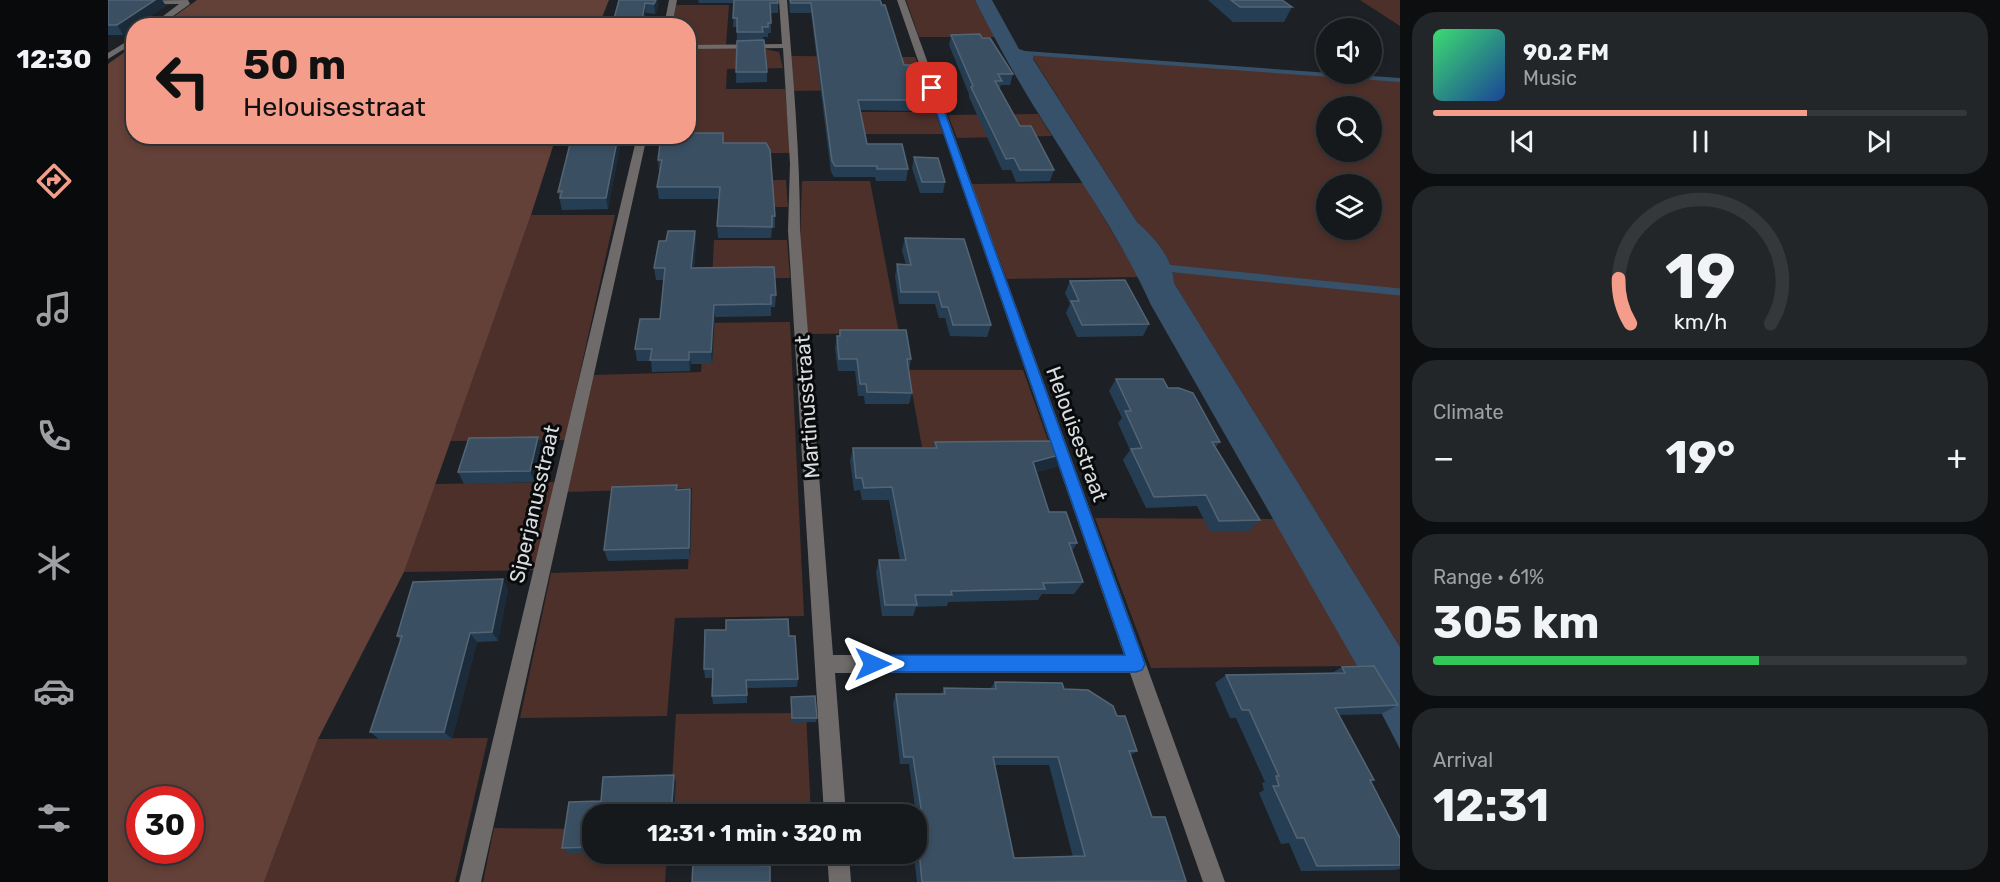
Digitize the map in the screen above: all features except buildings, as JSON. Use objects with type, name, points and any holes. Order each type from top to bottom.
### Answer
[{"type":"street","points":[[670,18],[673,0]]},
{"type":"street","name":"Martinusstraat","points":[[783,0],[795,164],[794,230],[834,804]]},
{"type":"street","name":"Helouisestraat","points":[[901,0],[1214,882]]},
{"type":"street","points":[[108,3],[188,1]]},
{"type":"street","points":[[164,18],[188,1]]},
{"type":"street","points":[[108,45],[125,45]]},
{"type":"street","points":[[108,57],[125,45]]},
{"type":"street","points":[[696,47],[787,46]]},
{"type":"street","name":"Siperjanusstraat","points":[[470,882],[640,144]]},
{"type":"street","points":[[825,664],[1136,664]]},
{"type":"street","points":[[839,864],[840,882]]},
{"type":"shaded area","points":[[197,0],[609,0],[602,18],[172,18]]},
{"type":"shaded area","points":[[906,0],[975,0],[995,37],[919,37]]},
{"type":"shaded area","points":[[1360,0],[1400,0],[1400,26]]},
{"type":"shaded area","points":[[676,5],[729,5],[726,45],[696,45],[696,18],[674,18]]},
{"type":"shaded area","points":[[696,48],[759,48],[779,52],[783,68],[727,69],[726,89],[785,89],[791,153],[726,153],[726,143],[696,143]]},
{"type":"shaded area","points":[[126,51],[126,144],[554,144],[531,215],[404,572],[318,739],[264,882],[108,882],[108,64]]},
{"type":"shaded area","points":[[1034,54],[1316,74],[1316,84],[1382,84],[1382,79],[1400,80],[1400,647],[1174,283],[1167,257],[1137,222],[1033,58]]},
{"type":"shaded area","points":[[788,56],[915,57],[922,74],[849,73],[853,90],[792,91]]},
{"type":"shaded area","points":[[858,112],[935,112],[943,134],[863,134]]},
{"type":"shaded area","points":[[1038,114],[1052,136],[957,138],[948,115]]},
{"type":"shaded area","points":[[786,180],[788,207],[718,207],[719,181]]},
{"type":"shaded area","points":[[802,181],[870,181],[899,333],[805,334],[800,240]]},
{"type":"shaded area","points":[[1083,183],[1139,277],[1007,279],[971,184]]},
{"type":"shaded area","points":[[531,215],[615,215],[565,440],[450,441]]},
{"type":"shaded area","points":[[714,240],[787,240],[790,278],[712,279]]},
{"type":"shaded area","points":[[790,322],[804,616],[675,618],[667,716],[520,718],[551,573],[688,569],[692,488],[567,492],[592,375],[701,372],[705,323]]},
{"type":"shaded area","points":[[908,370],[1023,370],[1050,446],[922,447]]},
{"type":"shaded area","points":[[557,482],[539,570],[404,572],[434,484]]},
{"type":"shaded area","points":[[1095,518],[1274,519],[1357,666],[1151,668]]},
{"type":"shaded area","points":[[806,713],[811,804],[671,804],[676,714]]},
{"type":"shaded area","points":[[488,738],[455,882],[264,882],[318,739]]},
{"type":"shaded area","points":[[494,828],[582,829],[582,864],[666,864],[665,882],[483,882]]},
{"type":"water","points":[[975,0],[992,0],[1019,49],[1034,54],[1033,59],[1137,222],[1167,257],[1174,283],[1400,647],[1400,749],[1357,666],[1151,305],[1117,240],[1021,86]]},
{"type":"waterway","points":[[1025,53],[1400,80]]},
{"type":"waterway","points":[[1166,268],[1400,292]]},
{"type":"route","points":[[873,664],[1136,664],[932,88]]}]
